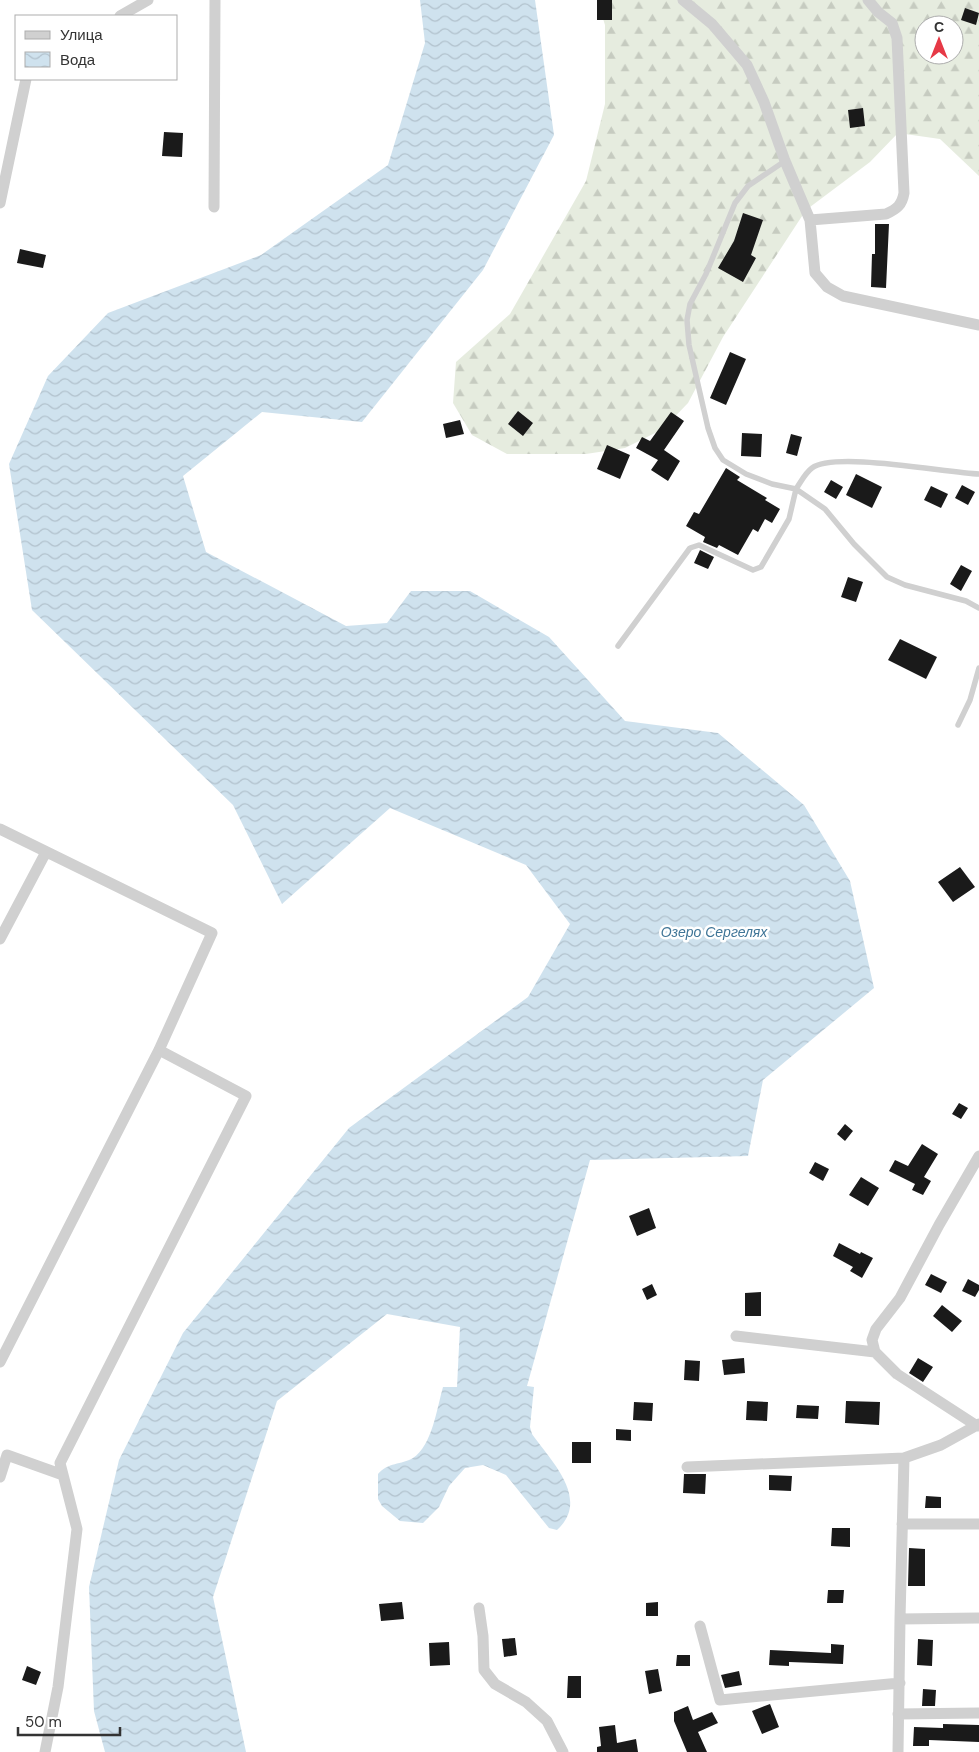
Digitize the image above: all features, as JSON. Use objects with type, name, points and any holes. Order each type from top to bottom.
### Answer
[{"type":"street","points":[[122,15],[148,0]]},
{"type":"street","points":[[214,207],[215,0]]},
{"type":"street","points":[[683,0],[712,24],[747,65],[764,102],[785,161],[810,220],[815,273],[826,287],[843,296],[979,325]]},
{"type":"street","points":[[810,220],[886,214],[896,209],[902,203],[904,193],[897,38],[892,23],[878,12],[868,0]]},
{"type":"street","points":[[0,204],[26,80]]},
{"type":"street","points":[[0,829],[212,934],[159,1050],[0,1362]]},
{"type":"street","points":[[0,939],[46,852]]},
{"type":"street","points":[[45,1752],[58,1687],[77,1529],[60,1463],[246,1096],[159,1050]]},
{"type":"street","points":[[687,1467],[904,1458],[941,1445],[978,1425],[897,1374],[875,1352],[872,1340],[876,1329],[900,1298],[979,1156]]},
{"type":"street","points":[[736,1336],[875,1352]]},
{"type":"street","points":[[0,1477],[8,1455],[63,1475]]},
{"type":"street","points":[[898,1752],[904,1458]]},
{"type":"street","points":[[902,1524],[979,1524]]},
{"type":"street","points":[[479,1608],[483,1636],[484,1670],[495,1684],[526,1702],[547,1721],[563,1752]]},
{"type":"street","points":[[900,1619],[979,1618]]},
{"type":"street","points":[[700,1626],[720,1700],[900,1683]]},
{"type":"street","points":[[898,1714],[979,1713]]},
{"type":"lane","points":[[785,161],[748,186],[735,203],[706,274],[690,304],[687,320],[689,345],[708,428],[715,448],[723,460],[746,474],[772,484],[796,489],[825,509],[860,550],[887,577],[905,585],[966,601],[979,608]]},
{"type":"lane","points":[[618,646],[690,548],[699,545],[753,570],[761,567],[788,519],[796,489],[813,467],[825,462],[856,462],[979,474]]},
{"type":"lane","points":[[958,725],[970,700],[979,668]]},
{"type":"green space","points":[[597,0],[979,0],[979,176],[940,139],[898,133],[870,162],[806,210],[723,337],[688,403],[663,429],[625,448],[586,454],[507,454],[472,435],[453,403],[456,362],[510,314],[586,181],[605,104],[605,25]]},
{"type":"water","name":"Озеро Сергелях","points":[[420,0],[535,0],[554,135],[483,270],[362,422],[262,412],[183,476],[206,552],[346,626],[387,623],[411,591],[470,591],[549,637],[625,721],[718,733],[804,805],[850,881],[874,988],[763,1080],[748,1156],[590,1160],[527,1386],[534,1387],[530,1427],[532,1434],[557,1468],[569,1493],[570,1506],[566,1518],[557,1530],[549,1528],[506,1475],[483,1465],[465,1468],[449,1486],[439,1507],[423,1523],[400,1521],[382,1506],[378,1499],[378,1474],[386,1467],[413,1458],[419,1452],[425,1445],[433,1426],[443,1387],[457,1387],[460,1327],[387,1314],[277,1401],[213,1597],[246,1752],[105,1752],[94,1711],[89,1587],[119,1460],[183,1333],[349,1128],[528,997],[570,924],[526,865],[390,808],[282,904],[233,805],[32,610],[9,464],[48,376],[108,313],[261,255],[388,165],[425,43]]},
{"type":"building","points":[[597,0],[612,0],[612,20],[597,20]]},
{"type":"building","points":[[965,8],[979,13],[976,25],[964,21],[963,15]]},
{"type":"building","points":[[863,108],[865,126],[850,128],[848,110]]},
{"type":"building","points":[[164,132],[183,133],[182,157],[162,156]]},
{"type":"building","points":[[743,213],[763,220],[751,255],[756,258],[743,282],[718,268],[734,241]]},
{"type":"building","points":[[875,224],[889,224],[886,288],[871,287],[872,254],[875,254]]},
{"type":"building","points":[[20,249],[46,255],[43,268],[17,263]]},
{"type":"building","points":[[730,352],[746,359],[726,405],[710,398]]},
{"type":"building","points":[[518,411],[533,423],[523,436],[508,424]]},
{"type":"building","points":[[671,412],[684,421],[664,450],[680,461],[668,481],[651,470],[658,460],[636,448],[642,437],[650,441]]},
{"type":"building","points":[[460,420],[464,434],[446,438],[443,424]]},
{"type":"building","points":[[742,433],[762,434],[761,457],[741,456]]},
{"type":"building","points":[[791,434],[802,437],[797,456],[786,453]]},
{"type":"building","points":[[607,445],[630,455],[620,479],[597,469]]},
{"type":"building","points":[[726,468],[740,477],[737,480],[767,498],[765,500],[780,509],[772,523],[765,519],[758,532],[753,529],[738,555],[719,545],[717,548],[703,542],[705,537],[686,526],[694,512],[699,514]]},
{"type":"building","points":[[856,474],[882,487],[872,508],[846,495]]},
{"type":"building","points":[[831,480],[843,487],[836,499],[824,492]]},
{"type":"building","points":[[962,485],[975,492],[968,505],[955,498]]},
{"type":"building","points":[[931,486],[948,494],[941,508],[924,500]]},
{"type":"building","points":[[700,550],[714,557],[708,569],[694,563]]},
{"type":"building","points":[[961,565],[972,571],[961,591],[950,584]]},
{"type":"building","points":[[848,577],[863,582],[856,602],[841,597]]},
{"type":"building","points":[[900,639],[937,657],[926,679],[888,660]]},
{"type":"building","points":[[960,867],[975,887],[953,902],[938,882]]},
{"type":"building","points":[[959,1103],[968,1108],[961,1119],[952,1114]]},
{"type":"building","points":[[845,1124],[853,1131],[845,1141],[837,1134]]},
{"type":"building","points":[[922,1144],[938,1154],[924,1177],[931,1181],[923,1195],[912,1190],[915,1184],[889,1171],[895,1160],[908,1166]]},
{"type":"building","points":[[815,1162],[829,1169],[823,1181],[809,1173]]},
{"type":"building","points":[[861,1177],[879,1188],[868,1206],[849,1195]]},
{"type":"building","points":[[649,1208],[656,1228],[637,1236],[629,1216]]},
{"type":"building","points":[[839,1243],[860,1254],[861,1252],[873,1258],[862,1278],[850,1271],[853,1267],[833,1256]]},
{"type":"building","points":[[931,1274],[947,1282],[941,1293],[925,1285]]},
{"type":"building","points":[[968,1279],[979,1285],[979,1290],[975,1297],[962,1291]]},
{"type":"building","points":[[652,1284],[657,1295],[647,1300],[642,1289]]},
{"type":"building","points":[[761,1292],[761,1316],[745,1316],[745,1293]]},
{"type":"building","points":[[942,1305],[962,1321],[952,1332],[933,1316]]},
{"type":"building","points":[[744,1358],[745,1373],[724,1375],[722,1360]]},
{"type":"building","points":[[918,1358],[933,1367],[923,1382],[909,1373]]},
{"type":"building","points":[[685,1360],[700,1361],[699,1381],[684,1380]]},
{"type":"building","points":[[747,1401],[768,1402],[767,1421],[746,1420]]},
{"type":"building","points":[[846,1401],[880,1402],[879,1425],[845,1423]]},
{"type":"building","points":[[634,1402],[653,1403],[652,1421],[633,1420]]},
{"type":"building","points":[[797,1405],[819,1406],[818,1419],[796,1418]]},
{"type":"building","points":[[616,1429],[631,1430],[631,1441],[616,1440]]},
{"type":"building","points":[[572,1442],[591,1442],[591,1463],[572,1463]]},
{"type":"building","points":[[684,1474],[706,1474],[705,1494],[683,1493]]},
{"type":"building","points":[[769,1475],[792,1476],[791,1491],[769,1490]]},
{"type":"building","points":[[926,1496],[941,1497],[941,1508],[925,1508]]},
{"type":"building","points":[[832,1528],[850,1528],[850,1547],[831,1546]]},
{"type":"building","points":[[909,1548],[925,1549],[925,1586],[908,1586]]},
{"type":"building","points":[[828,1590],[844,1590],[843,1603],[827,1603]]},
{"type":"building","points":[[402,1602],[404,1619],[381,1621],[379,1604]]},
{"type":"building","points":[[658,1602],[658,1616],[646,1616],[646,1603]]},
{"type":"building","points":[[515,1638],[517,1655],[504,1657],[502,1639]]},
{"type":"building","points":[[918,1639],[933,1640],[932,1666],[917,1665]]},
{"type":"building","points":[[449,1642],[450,1665],[430,1666],[429,1643]]},
{"type":"building","points":[[831,1644],[844,1645],[843,1664],[789,1662],[789,1666],[769,1665],[770,1650],[831,1653]]},
{"type":"building","points":[[677,1655],[690,1655],[690,1666],[676,1666]]},
{"type":"building","points":[[27,1666],[41,1672],[36,1685],[22,1680]]},
{"type":"building","points":[[658,1669],[662,1691],[649,1694],[645,1671]]},
{"type":"building","points":[[739,1671],[742,1685],[725,1688],[721,1675]]},
{"type":"building","points":[[568,1676],[581,1676],[581,1698],[567,1698]]},
{"type":"building","points":[[923,1689],[936,1690],[935,1706],[922,1706]]},
{"type":"building","points":[[770,1704],[779,1727],[762,1734],[752,1711]]},
{"type":"building","points":[[688,1706],[693,1720],[712,1712],[718,1723],[698,1732],[707,1752],[687,1752],[674,1721],[674,1712]]},
{"type":"building","points":[[943,1724],[979,1725],[979,1742],[929,1740],[929,1746],[913,1746],[914,1727],[943,1728]]},
{"type":"building","points":[[615,1725],[617,1743],[636,1739],[638,1752],[597,1752],[597,1747],[601,1746],[599,1727]]}]
